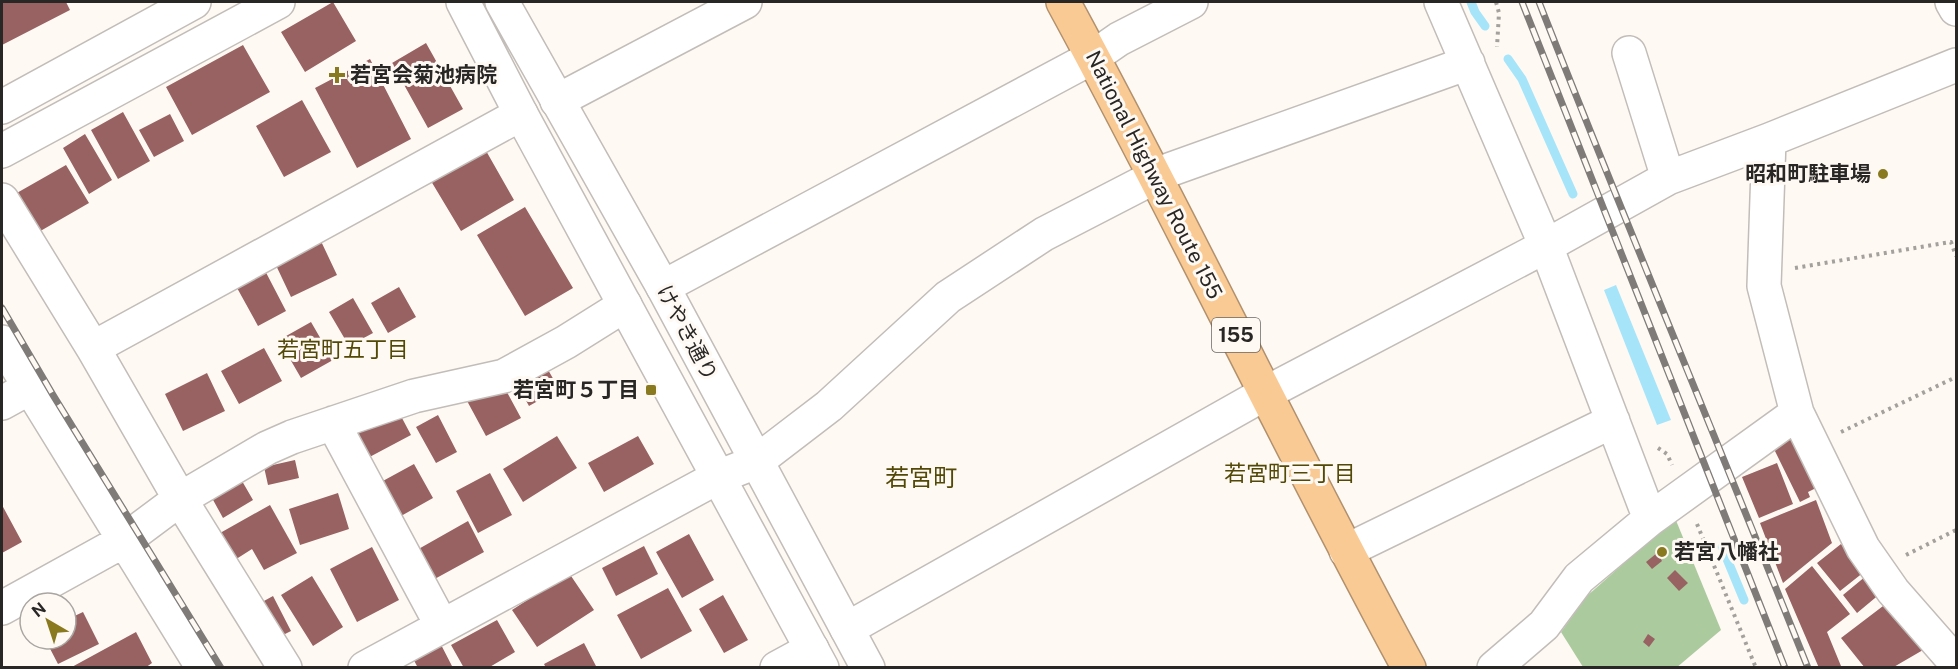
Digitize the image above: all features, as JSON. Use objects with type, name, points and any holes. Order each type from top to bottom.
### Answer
[{"type":"highway","name":"National Highway Route 155","points":[[1063,2],[1156,176],[1346,551],[1410,668]]},
{"type":"street","points":[[2,107],[194,2]]},
{"type":"street","points":[[2,151],[278,2]]},
{"type":"street","points":[[463,2],[520,114],[817,658],[777,668]]},
{"type":"street","name":"けやき通り","points":[[502,2],[663,287],[867,668]]},
{"type":"street","points":[[557,101],[745,2]]},
{"type":"street","points":[[663,287],[1093,57],[1119,39],[1191,2]]},
{"type":"street","points":[[1442,2],[1546,246],[1650,519]]},
{"type":"street","points":[[1952,2],[1956,9]]},
{"type":"street","points":[[1629,53],[1668,178]]},
{"type":"street","points":[[365,668],[718,477],[756,462],[829,406],[948,297],[1044,234],[1166,171],[1468,63]]},
{"type":"street","points":[[847,629],[1266,393],[1546,246],[1668,178],[1956,65]]},
{"type":"street","points":[[93,348],[520,114]]},
{"type":"street","points":[[1769,140],[1764,286],[1797,413],[1863,548],[1893,591],[1956,663]]},
{"type":"street","points":[[2,200],[93,348],[180,499],[285,668]]},
{"type":"street","points":[[2,608],[125,540],[180,499],[267,448],[292,437],[414,396],[504,376],[566,342],[625,305]]},
{"type":"street","points":[[2,342],[203,668]]},
{"type":"street","points":[[2,403],[31,387]]},
{"type":"street","points":[[1494,668],[1544,625],[1579,578],[1650,519],[1797,413]]},
{"type":"street","points":[[1346,551],[1613,421]]},
{"type":"street","points":[[333,423],[442,626]]},
{"type":"path","points":[[1765,273],[1951,242],[1956,256]]},
{"type":"path","points":[[1813,445],[1956,377]]},
{"type":"path","points":[[1685,495],[1756,668]]},
{"type":"path","points":[[1878,569],[1956,530]]},
{"type":"green space","name":"若宮八幡社","points":[[1675,518],[1721,630],[1676,668],[1583,667],[1561,632],[1587,596]]},
{"type":"water","points":[[1616,285],[1671,420],[1657,425],[1604,290]]},
{"type":"building","points":[[2,2],[66,2],[70,10],[2,45]]},
{"type":"building","points":[[333,2],[356,41],[305,72],[281,32]]},
{"type":"building","points":[[426,43],[463,109],[428,128],[392,63]]},
{"type":"building","points":[[243,45],[270,92],[192,135],[166,87]]},
{"type":"building","points":[[370,59],[411,139],[357,168],[315,88]]},
{"type":"building","points":[[302,100],[331,152],[284,177],[256,126]]},
{"type":"building","points":[[123,112],[150,161],[118,179],[91,130]]},
{"type":"building","points":[[170,114],[184,141],[154,157],[139,130]]},
{"type":"building","points":[[85,134],[112,180],[89,194],[63,148]]},
{"type":"building","points":[[485,149],[514,200],[461,231],[431,181]]},
{"type":"building","points":[[66,165],[89,203],[30,237],[8,198]]},
{"type":"building","points":[[525,207],[573,288],[525,316],[477,235]]},
{"type":"building","points":[[319,237],[337,275],[291,297],[273,259]]},
{"type":"building","points":[[260,261],[286,311],[258,326],[231,277]]},
{"type":"building","points":[[399,287],[416,317],[388,333],[371,303]]},
{"type":"building","points":[[353,298],[373,333],[349,346],[329,312]]},
{"type":"building","points":[[311,322],[333,360],[301,378],[279,340]]},
{"type":"building","points":[[264,348],[282,381],[239,404],[221,371]]},
{"type":"building","points":[[543,361],[559,389],[529,406],[513,377]]},
{"type":"building","points":[[207,373],[225,411],[183,431],[165,394]]},
{"type":"building","points":[[501,381],[521,418],[486,436],[466,399]]},
{"type":"building","points":[[394,403],[411,435],[362,461],[344,429]]},
{"type":"building","points":[[438,415],[457,452],[436,463],[416,427]]},
{"type":"building","points":[[1793,432],[1820,486],[1808,492],[1810,497],[1800,502],[1771,443]]},
{"type":"building","points":[[557,436],[577,468],[523,502],[503,469]]},
{"type":"building","points":[[638,436],[654,464],[604,492],[588,463]]},
{"type":"building","points":[[295,460],[299,478],[268,485],[264,467]]},
{"type":"building","points":[[1777,463],[1793,504],[1759,518],[1742,477]]},
{"type":"building","points":[[414,464],[433,498],[401,516],[381,482]]},
{"type":"building","points":[[490,473],[512,515],[478,533],[456,491]]},
{"type":"building","points":[[242,481],[253,500],[223,518],[212,498]]},
{"type":"building","points":[[338,493],[349,529],[300,545],[289,509]]},
{"type":"building","points":[[1816,500],[1832,543],[1783,583],[1760,523]]},
{"type":"building","points":[[2,505],[22,542],[2,553]]},
{"type":"building","points":[[270,505],[297,553],[264,570],[252,549],[230,563],[213,537]]},
{"type":"building","points":[[468,521],[484,552],[431,581],[415,551]]},
{"type":"building","points":[[689,534],[714,580],[682,598],[656,552]]},
{"type":"building","points":[[1841,544],[1864,572],[1840,591],[1817,563]]},
{"type":"building","points":[[644,546],[658,574],[616,596],[602,568]]},
{"type":"building","points":[[372,547],[399,600],[357,622],[330,569]]},
{"type":"building","points":[[1657,553],[1662,561],[1652,569],[1646,562]]},
{"type":"building","points":[[1812,566],[1850,614],[1827,632],[1841,666],[1838,668],[1819,668],[1785,589]]},
{"type":"building","points":[[1675,570],[1688,583],[1679,591],[1667,578]]},
{"type":"building","points":[[569,573],[594,610],[537,647],[512,610]]},
{"type":"building","points":[[312,576],[343,627],[313,646],[281,595]]},
{"type":"building","points":[[1866,576],[1881,593],[1857,613],[1843,595]]},
{"type":"building","points":[[668,588],[692,631],[641,659],[617,615]]},
{"type":"building","points":[[723,595],[748,640],[724,653],[699,609]]},
{"type":"building","points":[[273,596],[291,631],[271,641],[253,607]]},
{"type":"building","points":[[1887,603],[1923,650],[1892,668],[1865,668],[1841,638]]},
{"type":"building","points":[[83,612],[99,644],[58,664],[51,651],[78,651],[78,614]]},
{"type":"building","points":[[497,620],[515,652],[488,668],[464,668],[451,645]]},
{"type":"building","points":[[136,632],[152,663],[145,668],[70,668]]},
{"type":"building","points":[[1648,634],[1655,639],[1649,647],[1643,642]]},
{"type":"building","points":[[436,635],[453,668],[418,668],[408,649]]},
{"type":"building","points":[[584,643],[597,668],[546,668],[544,664]]},
{"type":"waterway","points":[[1471,2],[1485,26]]},
{"type":"waterway","points":[[1508,59],[1522,79],[1573,194]]},
{"type":"waterway","points":[[1722,547],[1744,600]]},
{"type":"railway","points":[[1522,2],[1785,668]]},
{"type":"railway","points":[[1539,2],[1808,668]]},
{"type":"railway","points":[[2,308],[221,668]]},
{"type":"place","name":"若宮会菊池病院","points":[[337,75]]},
{"type":"place","name":"昭和町駐車場","points":[[1883,174]]},
{"type":"place","name":"若宮町５丁目","points":[[651,390]]},
{"type":"place","name":"若宮八幡社","points":[[1662,552]]},
{"type":"district","name":"若宮町五丁目","points":[[343,349]]},
{"type":"district","name":"若宮町三丁目","points":[[1290,473]]},
{"type":"district","name":"若宮町","points":[[921,478]]}]
